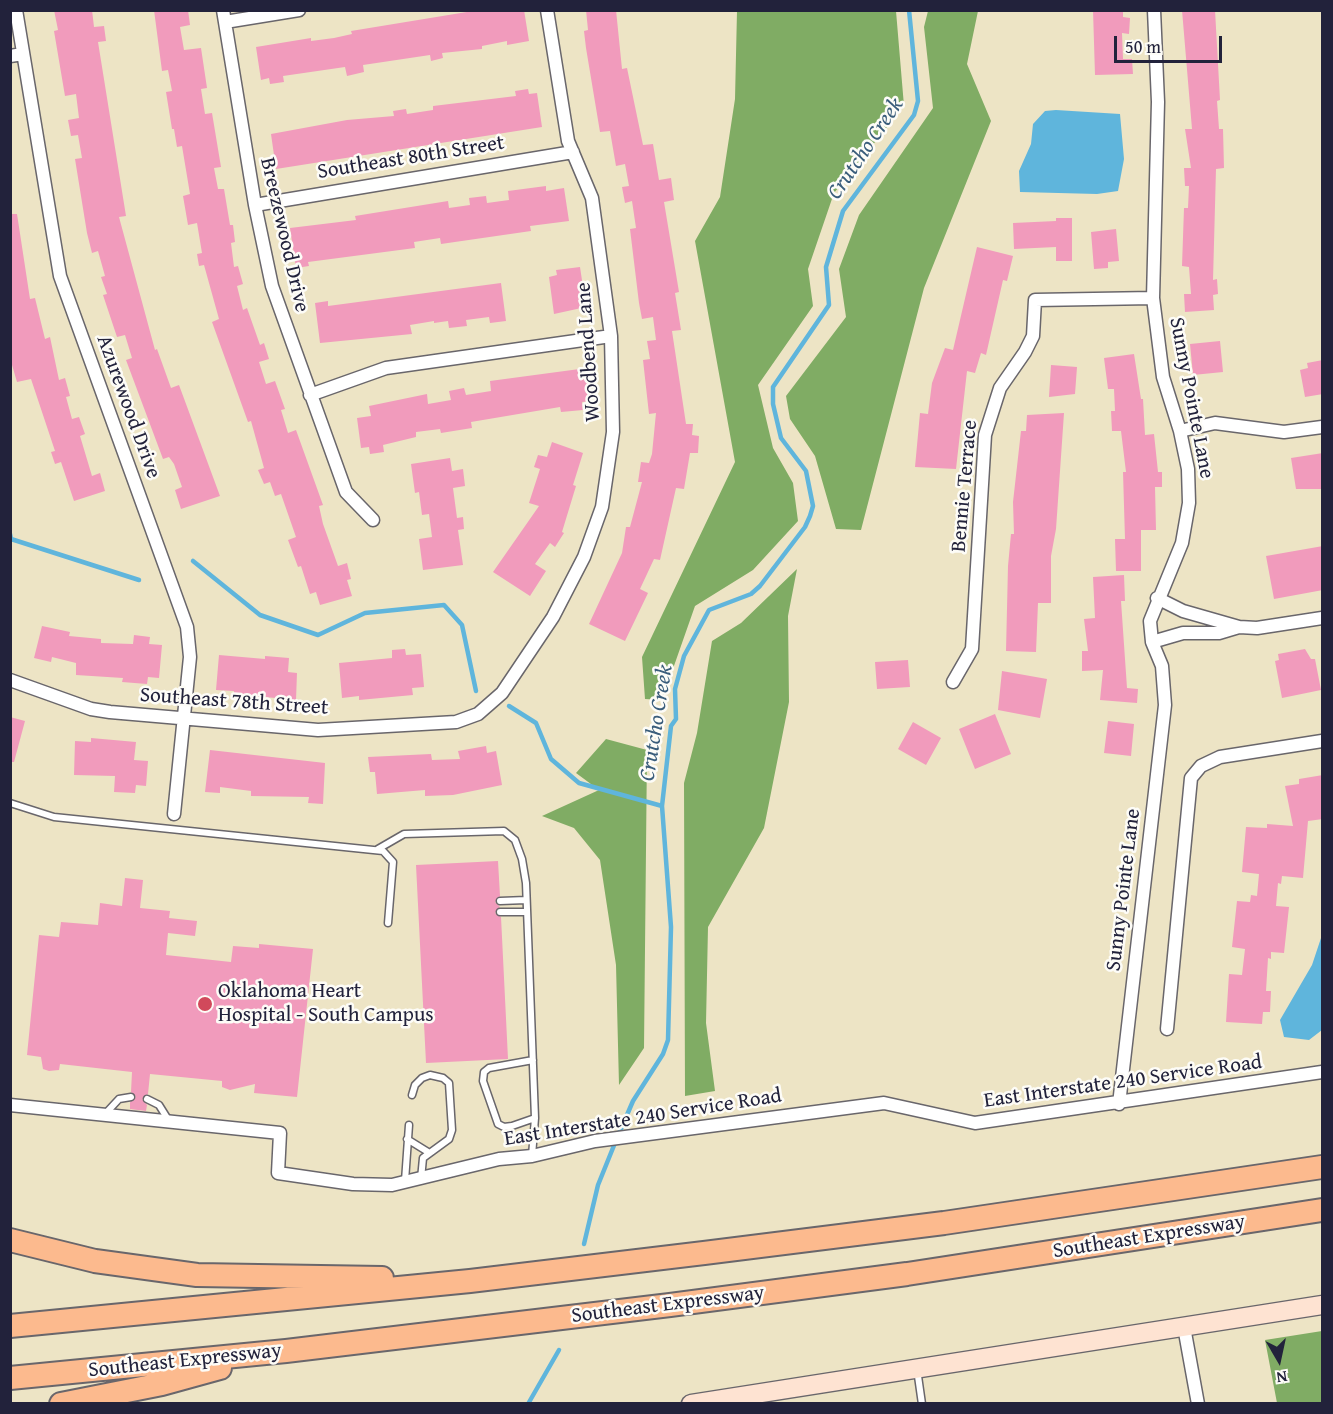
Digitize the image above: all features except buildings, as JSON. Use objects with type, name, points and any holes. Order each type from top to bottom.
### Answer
[{"type":"highway","name":"Southeast Expressway","points":[[10,1326],[470,1281],[944,1223],[1323,1167]]},
{"type":"highway","name":"Southeast Expressway","points":[[10,1378],[286,1351],[529,1323],[895,1275],[1323,1210]]},
{"type":"highway","points":[[10,1240],[95,1261],[197,1275],[470,1281]]},
{"type":"highway","points":[[61,1404],[162,1384],[286,1351]]},
{"type":"street","name":"Azurewood Drive","points":[[16,10],[17,55],[60,276],[187,627],[190,657],[174,814]]},
{"type":"street","points":[[224,16],[299,10]]},
{"type":"street","name":"Woodbend Lane","points":[[514,675],[553,617],[584,557],[602,507],[614,423],[611,336],[592,198],[564,123],[547,10]]},
{"type":"street","name":"Sunny Pointe Lane","points":[[1119,1104],[1166,705],[1162,666],[1152,642],[1150,621],[1157,598],[1182,543],[1188,511],[1188,469],[1180,431],[1162,377],[1153,298],[1158,102],[1154,10]]},
{"type":"street","name":"Breezewood Drive","points":[[224,16],[255,205],[272,286],[346,492],[373,520]]},
{"type":"street","name":"Southeast 80th Street","points":[[255,205],[573,152]]},
{"type":"street","name":"Bennie Terrace","points":[[953,682],[972,649],[985,435],[1000,388],[1025,352],[1033,336],[1035,300],[1153,298]]},
{"type":"street","points":[[310,395],[386,368],[611,336]]},
{"type":"street","points":[[1180,431],[1215,423],[1284,432],[1323,427]]},
{"type":"street","points":[[1157,598],[1192,613],[1239,627],[1257,628],[1323,618]]},
{"type":"street","points":[[1189,633],[1192,613]]},
{"type":"street","points":[[1152,642],[1189,633],[1219,633],[1239,627]]},
{"type":"street","name":"Southeast 78th Street","points":[[10,680],[91,709],[318,730],[439,724],[478,714],[502,693],[514,675]]},
{"type":"street","points":[[1167,1029],[1191,778],[1201,766],[1220,757],[1323,741]]},
{"type":"street","name":"East Interstate 240 Service Road","points":[[10,1105],[280,1133],[278,1173],[353,1184],[405,1182],[499,1159],[532,1156],[595,1141],[884,1103],[975,1123],[1119,1104],[1323,1072]]},
{"type":"street","points":[[691,1404],[737,1400],[1323,1305]]},
{"type":"street","points":[[1184,1328],[1198,1404]]},
{"type":"lane","points":[[10,803],[54,817],[378,849],[389,855],[393,862],[388,923]]},
{"type":"lane","points":[[378,849],[404,834],[504,831],[515,840],[522,859],[527,912],[535,1118],[532,1156]]},
{"type":"lane","points":[[500,900],[526,900]]},
{"type":"lane","points":[[500,912],[527,912]]},
{"type":"lane","points":[[533,1060],[489,1068],[484,1072],[483,1081],[498,1124],[504,1127],[512,1126],[535,1118]]},
{"type":"lane","points":[[412,1095],[415,1085],[422,1078],[430,1075],[443,1078],[449,1083],[452,1130],[443,1144],[428,1152],[423,1158],[421,1179]]},
{"type":"lane","points":[[103,1114],[119,1099],[131,1097]]},
{"type":"lane","points":[[147,1099],[159,1105],[170,1121]]},
{"type":"lane","points":[[405,1182],[410,1125]]},
{"type":"lane","points":[[407,1139],[428,1152]]},
{"type":"lane","points":[[917,1369],[922,1404]]},
{"type":"green space","points":[[737,11],[896,11],[904,106],[834,193],[808,269],[813,306],[758,385],[773,448],[793,483],[798,521],[753,570],[695,606],[662,700],[645,699],[642,657],[735,462],[695,241],[720,197],[735,99]]},
{"type":"green space","points":[[928,11],[978,11],[967,64],[991,121],[924,288],[861,530],[836,529],[815,456],[790,419],[786,396],[846,317],[839,269],[859,215],[933,108],[924,27]]},
{"type":"green space","points":[[797,569],[788,616],[789,702],[764,828],[708,927],[706,1023],[715,1091],[685,1096],[684,783],[697,733],[712,641],[741,623]]},
{"type":"green space","points":[[606,739],[647,750],[644,1048],[619,1085],[616,965],[600,860],[574,828],[542,816],[599,790],[576,773]]},
{"type":"green space","points":[[1322,1331],[1322,1403],[1277,1403],[1265,1340]]},
{"type":"water","points":[[1045,111],[1120,114],[1124,159],[1118,191],[1097,194],[1020,192],[1019,171],[1031,144],[1033,124]]},
{"type":"water","points":[[1322,935],[1322,1030],[1309,1040],[1284,1037],[1280,1020],[1312,965]]},
{"type":"waterway","name":"Crutcho Creek","points":[[584,1244],[598,1185],[617,1138],[633,1101],[663,1054],[668,1040],[671,927],[662,806],[671,726],[676,719],[675,689],[684,656],[709,610],[751,594],[760,586],[805,527],[810,516],[813,506],[806,471],[781,438],[773,404],[773,387],[829,305],[826,267],[843,211],[914,115],[918,101],[909,10]]},
{"type":"waterway","points":[[10,534],[11,539],[139,580]]},
{"type":"waterway","points":[[193,561],[260,615],[318,635],[365,613],[444,605],[462,625],[476,691]]},
{"type":"waterway","points":[[509,706],[536,723],[551,759],[579,783],[662,806]]},
{"type":"waterway","name":"Crutcho Creek","points":[[528,1404],[559,1350]]},
{"type":"place","name":"Oklahoma Heart Hospital - South Campus","points":[[205,1004]]}]
